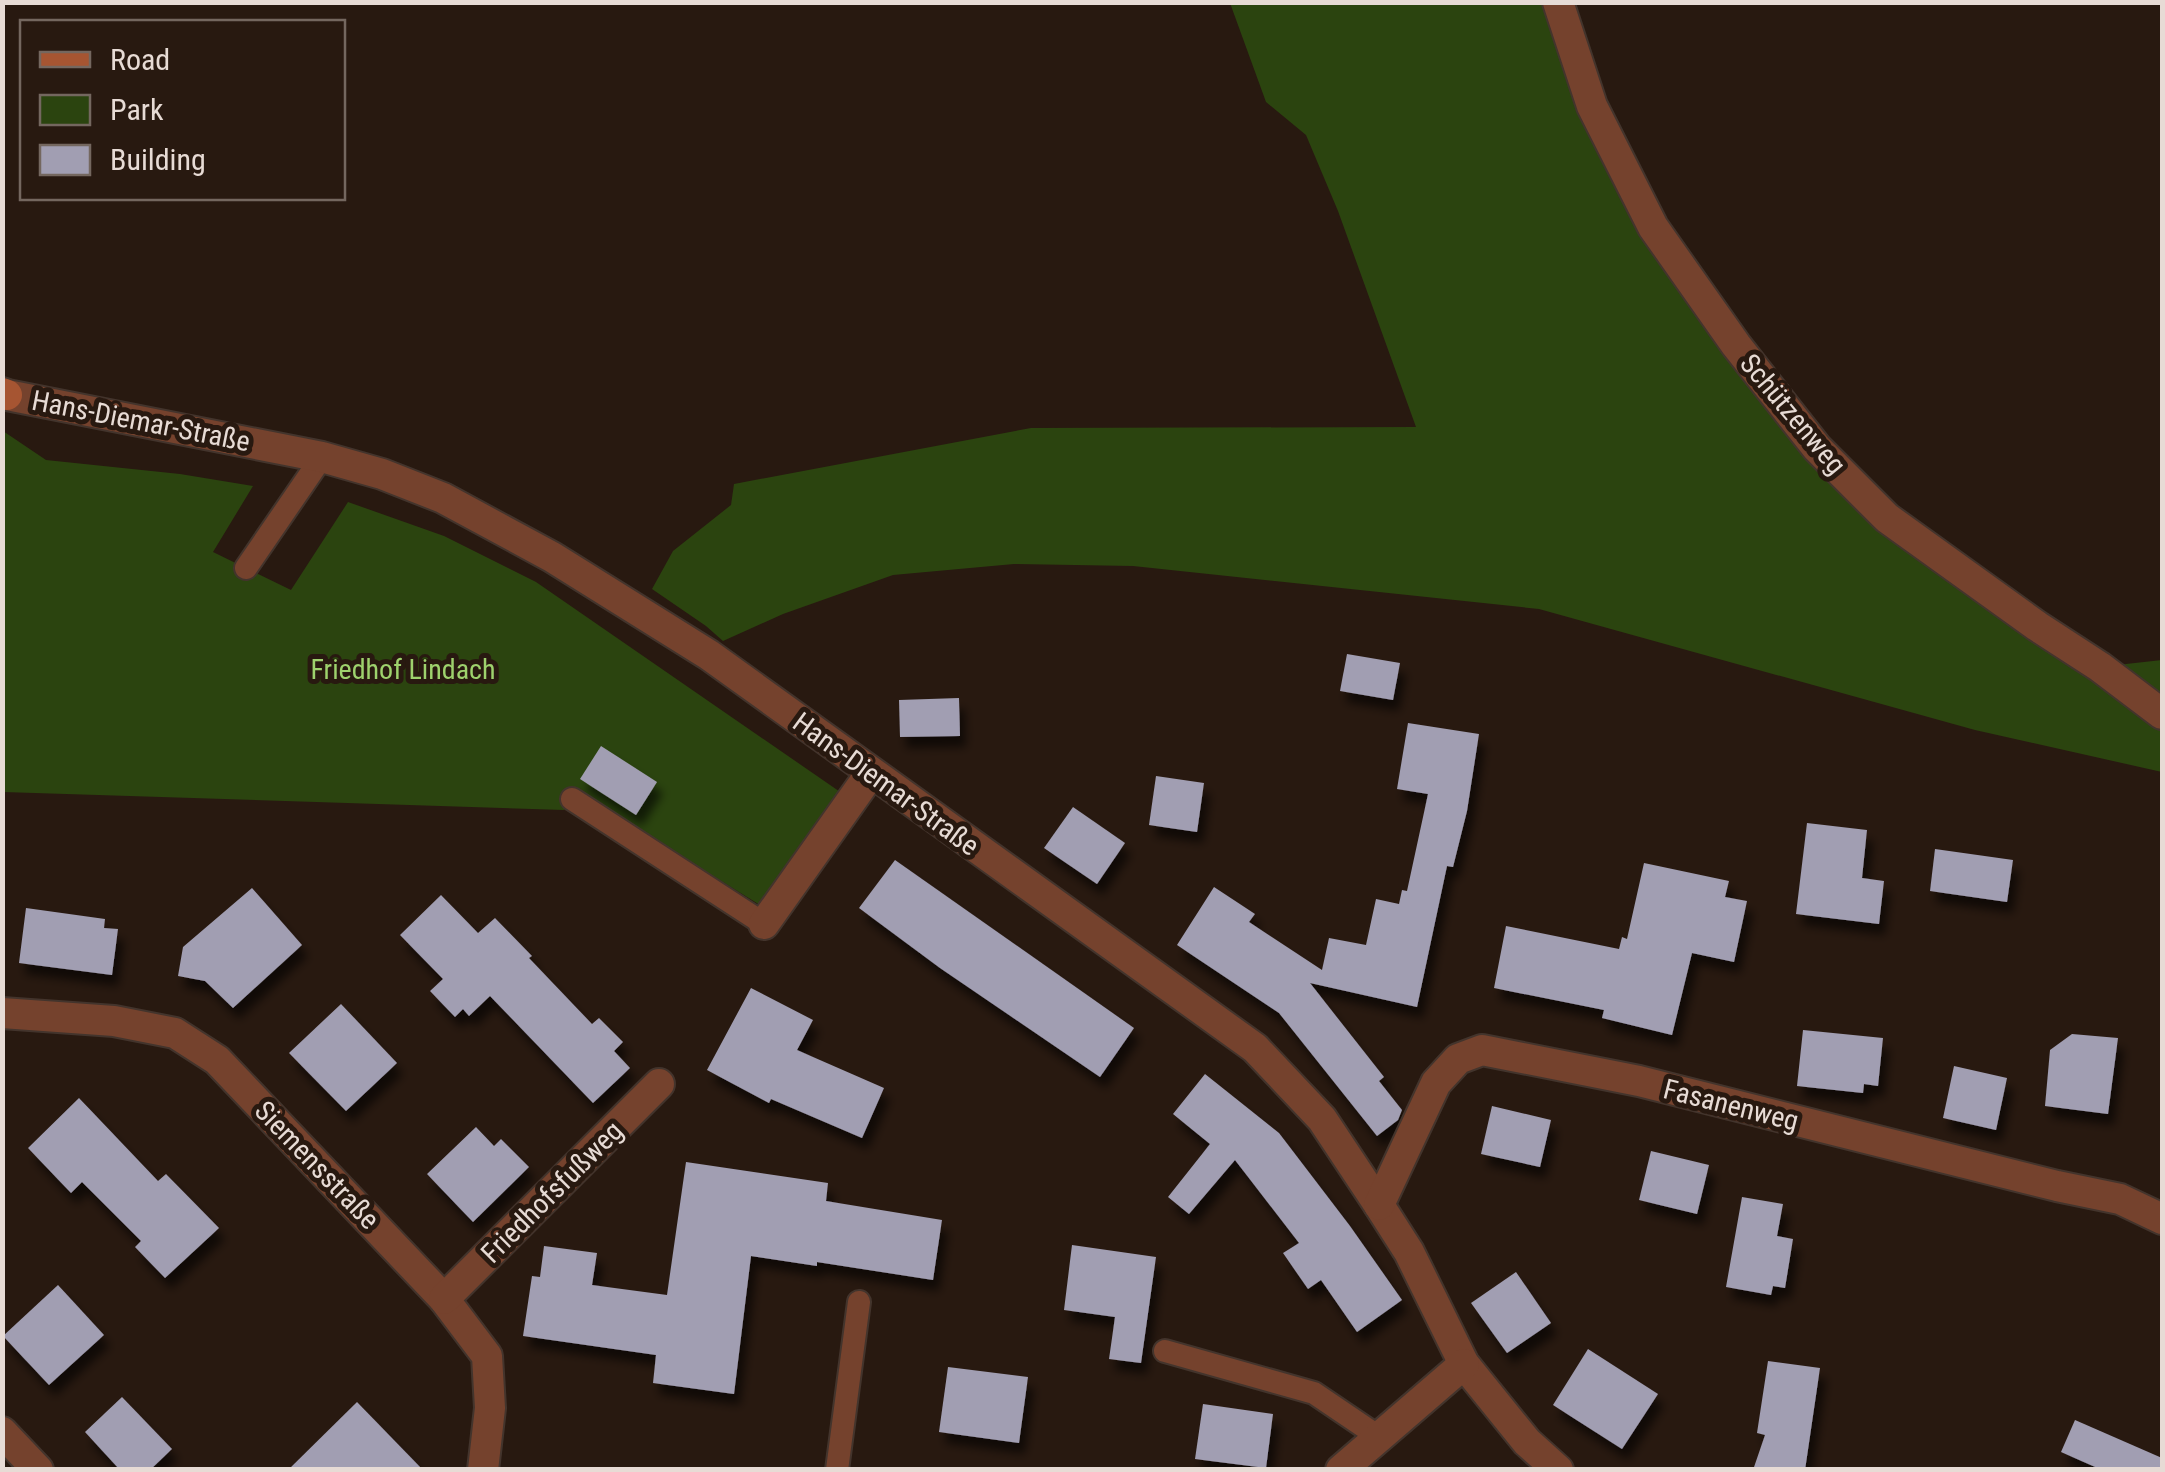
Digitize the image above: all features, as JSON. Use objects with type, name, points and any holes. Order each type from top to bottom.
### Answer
[{"type":"street","name":"Schützenweg","points":[[1558,2],[1592,106],[1652,227],[1736,346],[1817,448],[1887,518],[2162,714]]},
{"type":"street","name":"Hans-Diemar-Straße","points":[[5,394],[322,457],[382,474],[443,498],[552,557],[709,655],[1255,1048],[1322,1119],[1379,1204],[1409,1252],[1464,1364],[1526,1442],[1558,1470]]},
{"type":"street","points":[[764,924],[871,773]]},
{"type":"street","name":"Siemensstraße","points":[[2,1013],[114,1020],[175,1033],[217,1060],[444,1299],[488,1356],[490,1408],[482,1470]]},
{"type":"street","name":"Fasanenweg","points":[[1379,1204],[1436,1083],[1458,1059],[1482,1050],[1639,1081],[2120,1199],[2162,1219]]},
{"type":"street","name":"Friedhofsfußweg","points":[[444,1299],[660,1084]]},
{"type":"street","points":[[1341,1470],[1464,1364]]},
{"type":"street","points":[[2,1432],[38,1470]]},
{"type":"lane","points":[[246,568],[322,457]]},
{"type":"lane","points":[[572,800],[764,924]]},
{"type":"lane","points":[[837,1470],[859,1302]]},
{"type":"lane","points":[[1165,1352],[1314,1393],[1379,1437]]},
{"type":"green space","points":[[1230,3],[1558,3],[1653,227],[1817,448],[2099,667],[2162,660],[2162,772],[1975,730],[1539,609],[1133,566],[1014,564],[893,575],[783,614],[723,641],[652,589],[673,551],[731,505],[734,484],[1031,428],[1416,427],[1338,211],[1306,135],[1266,102]]},
{"type":"green space","name":"Friedhof Lindach","points":[[3,431],[46,460],[253,486],[213,552],[291,590],[348,502],[444,536],[536,582],[846,796],[768,910],[577,792],[564,810],[3,792]]},
{"type":"building","points":[[1347,654],[1400,663],[1393,700],[1340,691]]},
{"type":"building","points":[[959,698],[960,736],[900,737],[899,700]]},
{"type":"building","points":[[1408,723],[1479,734],[1467,811],[1453,867],[1447,866],[1417,1007],[1310,983],[1384,1077],[1379,1081],[1402,1110],[1398,1120],[1377,1136],[1279,1013],[1177,945],[1214,887],[1255,914],[1249,922],[1322,970],[1329,938],[1366,945],[1376,899],[1399,904],[1402,890],[1407,891],[1428,794],[1397,789]]},
{"type":"building","points":[[601,746],[657,782],[636,815],[580,779]]},
{"type":"building","points":[[1156,776],[1204,783],[1197,832],[1149,825]]},
{"type":"building","points":[[1073,807],[1125,843],[1097,884],[1044,848]]},
{"type":"building","points":[[1807,823],[1867,830],[1862,878],[1884,881],[1879,924],[1796,914]]},
{"type":"building","points":[[1935,849],[2013,860],[2007,902],[1930,891]]},
{"type":"building","points":[[895,860],[1134,1028],[1100,1077],[859,908]]},
{"type":"building","points":[[1644,863],[1729,881],[1725,897],[1747,901],[1734,962],[1692,953],[1672,1035],[1602,1018],[1604,1010],[1494,988],[1506,926],[1619,949],[1622,937],[1627,939]]},
{"type":"building","points":[[252,888],[302,945],[233,1008],[205,981],[178,976],[183,947]]},
{"type":"building","points":[[441,895],[478,933],[495,918],[592,1024],[599,1018],[623,1042],[614,1051],[630,1068],[593,1103],[490,996],[469,1016],[463,1009],[455,1017],[430,991],[443,979],[400,935]]},
{"type":"building","points":[[26,908],[105,919],[104,928],[118,929],[112,975],[19,963]]},
{"type":"building","points":[[751,988],[813,1020],[797,1050],[884,1088],[862,1138],[771,1099],[769,1103],[707,1070]]},
{"type":"building","points":[[341,1004],[397,1063],[346,1111],[289,1053]]},
{"type":"building","points":[[1803,1030],[1883,1038],[1878,1086],[1864,1084],[1863,1093],[1797,1086]]},
{"type":"building","points":[[2072,1034],[2118,1038],[2108,1114],[2045,1106],[2050,1050]]},
{"type":"building","points":[[1954,1066],[2007,1078],[1996,1130],[1943,1118]]},
{"type":"building","points":[[1205,1074],[1279,1133],[1402,1300],[1357,1332],[1321,1280],[1308,1289],[1283,1253],[1299,1243],[1235,1160],[1189,1214],[1168,1197],[1210,1144],[1173,1114]]},
{"type":"building","points":[[79,1098],[158,1181],[166,1174],[219,1228],[165,1278],[135,1247],[141,1241],[82,1182],[71,1193],[28,1148]]},
{"type":"building","points":[[1492,1106],[1551,1120],[1540,1167],[1481,1154]]},
{"type":"building","points":[[476,1127],[494,1146],[501,1139],[529,1167],[473,1222],[427,1174]]},
{"type":"building","points":[[1651,1151],[1709,1165],[1697,1214],[1639,1200]]},
{"type":"building","points":[[686,1162],[828,1183],[826,1201],[942,1220],[933,1280],[751,1256],[734,1394],[653,1383],[656,1355],[523,1336],[532,1276],[540,1277],[544,1246],[597,1253],[592,1285],[667,1295]]},
{"type":"building","points":[[1742,1197],[1783,1204],[1777,1236],[1793,1239],[1785,1288],[1773,1286],[1771,1295],[1726,1287]]},
{"type":"building","points":[[1072,1245],[1156,1257],[1141,1363],[1109,1359],[1115,1317],[1064,1310]]},
{"type":"building","points":[[1516,1272],[1551,1323],[1507,1353],[1471,1303]]},
{"type":"building","points":[[58,1285],[104,1335],[49,1385],[3,1336]]},
{"type":"building","points":[[1588,1349],[1658,1394],[1622,1449],[1553,1405]]},
{"type":"building","points":[[1768,1361],[1820,1368],[1805,1470],[1753,1470],[1765,1435],[1757,1433]]},
{"type":"building","points":[[948,1367],[1028,1377],[1019,1443],[939,1432]]},
{"type":"building","points":[[122,1397],[172,1449],[150,1470],[120,1470],[85,1432]]},
{"type":"building","points":[[357,1402],[423,1470],[288,1470]]},
{"type":"building","points":[[1203,1404],[1273,1414],[1266,1468],[1195,1459]]},
{"type":"building","points":[[2075,1420],[2162,1458],[2162,1470],[2102,1470],[2061,1452]]}]
